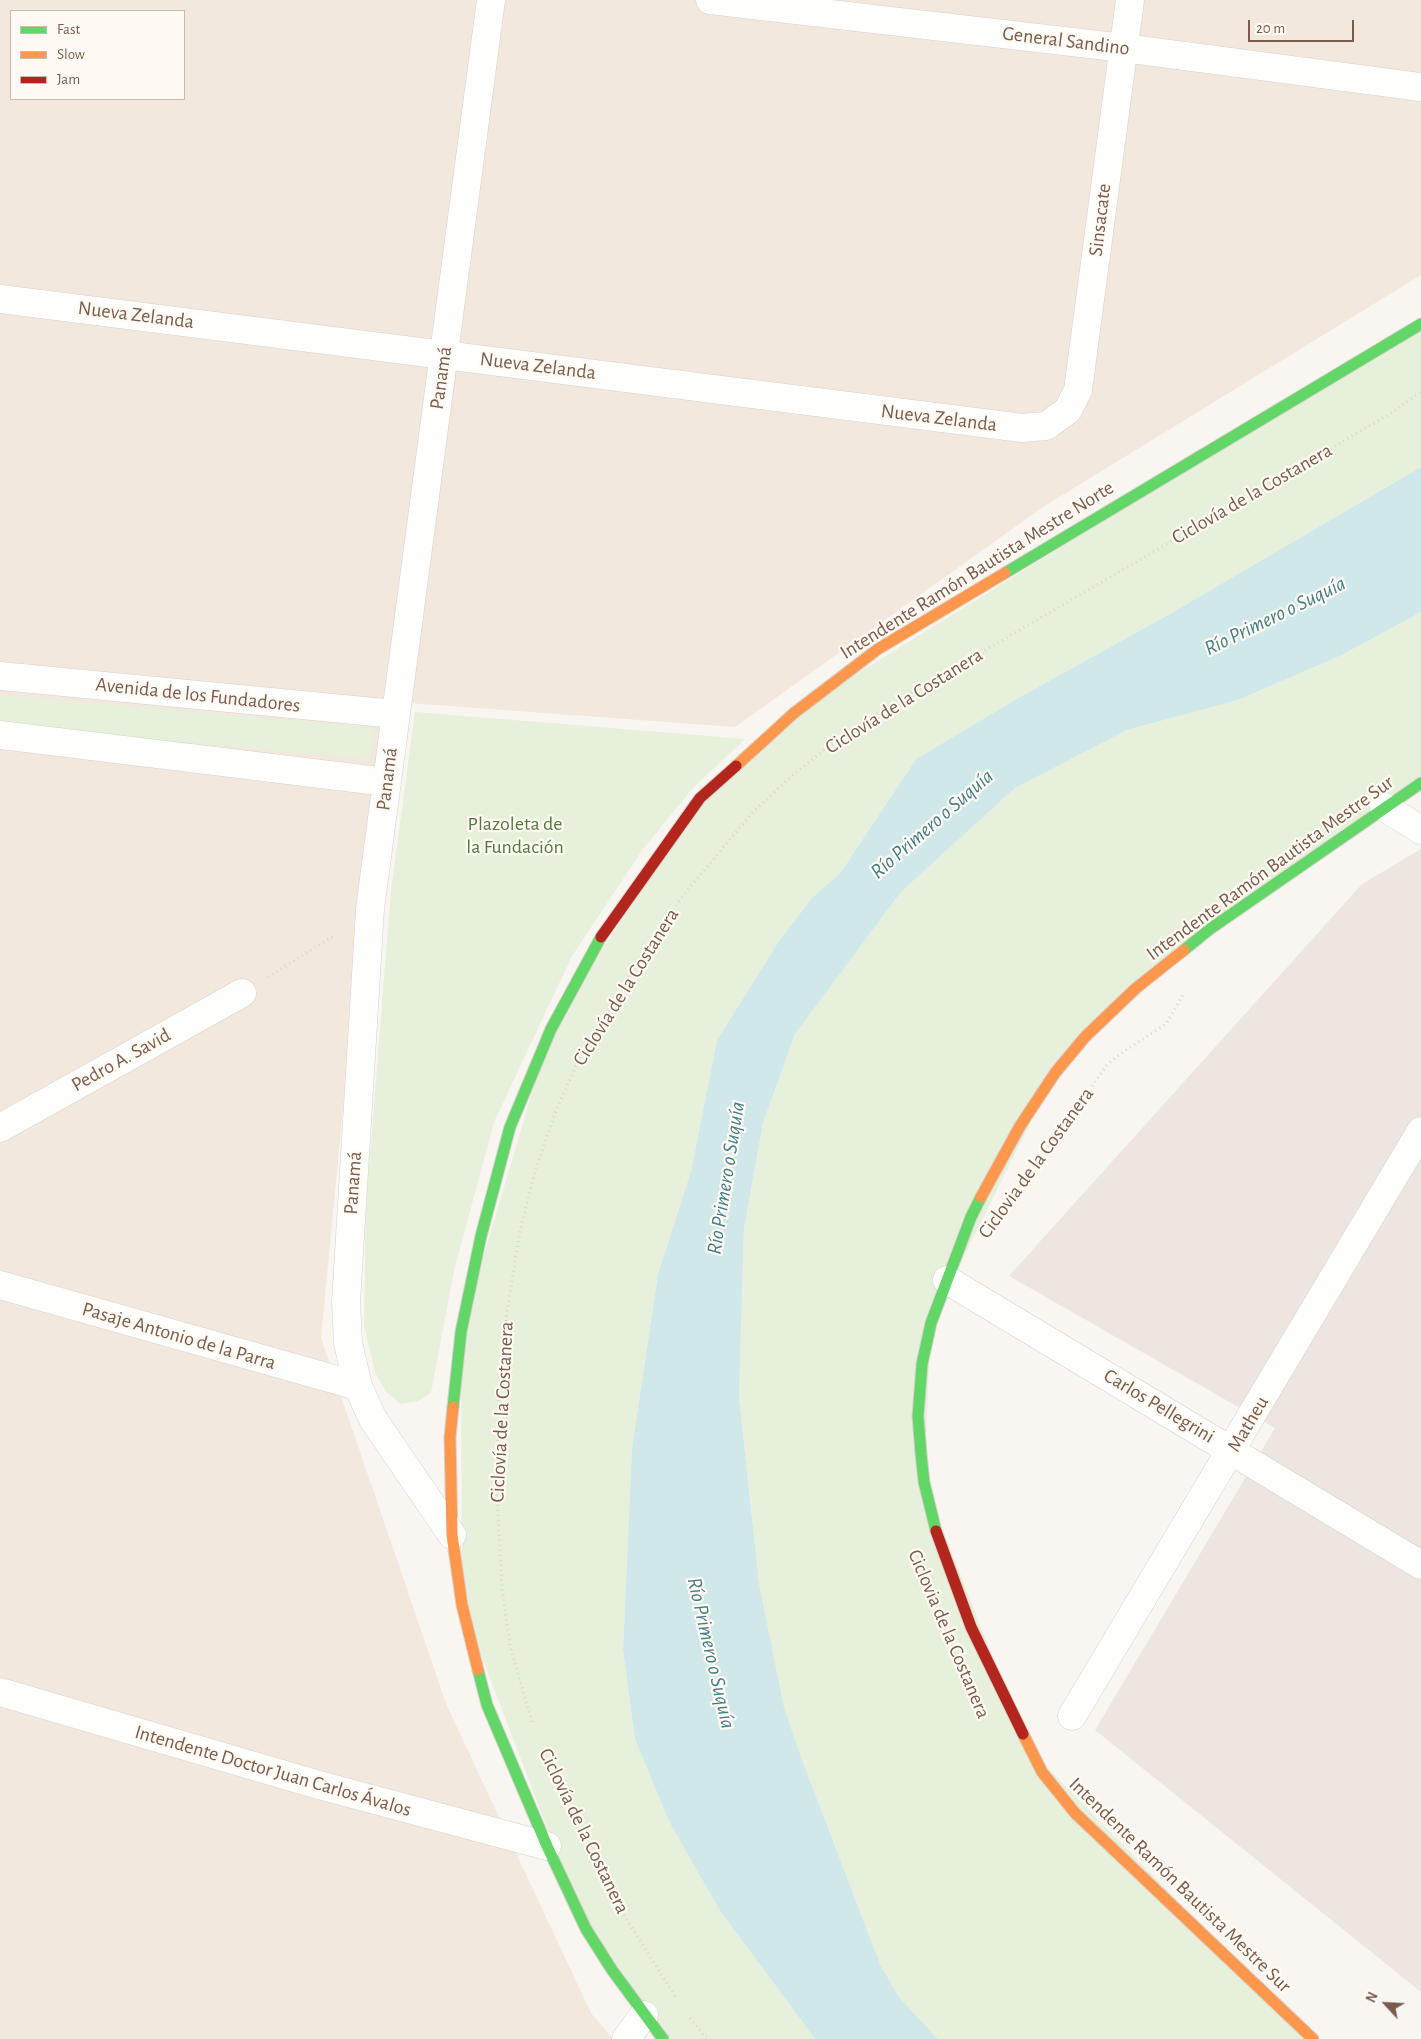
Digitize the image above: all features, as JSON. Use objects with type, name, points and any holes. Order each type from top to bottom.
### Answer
[{"type":"main road","name":"Intendente Ramón Bautista Mestre Norte","points":[[663,2039],[644,2015],[586,1929],[546,1846],[487,1705],[462,1605],[452,1535],[450,1437],[461,1332],[480,1236],[510,1127],[551,1030],[607,926],[700,798],[794,713],[878,649],[1421,324]]},
{"type":"main road","name":"Intendente Ramón Bautista Mestre Sur","points":[[1313,2039],[1062,1799],[1042,1772],[1025,1740],[958,1595],[938,1542],[924,1482],[918,1416],[922,1364],[931,1324],[947,1280],[971,1217],[993,1172],[1020,1126],[1050,1081],[1085,1037],[1135,990],[1210,929],[1421,783]]},
{"type":"street","name":"Panamá","points":[[452,1535],[373,1419],[358,1386],[348,1343],[346,1302],[370,914],[491,0]]},
{"type":"street","name":"General Sandino","points":[[710,0],[1124,48],[1421,87]]},
{"type":"street","name":"Sinsacate","points":[[1046,426],[1068,410],[1078,390],[1130,0]]},
{"type":"street","name":"Nueva Zelanda","points":[[0,299],[1022,428],[1046,426]]},
{"type":"street","name":"Avenida de los Fundadores","points":[[0,676],[395,714]]},
{"type":"street","points":[[0,735],[387,782]]},
{"type":"street","points":[[1384,807],[1421,830]]},
{"type":"street","name":"Pedro A. Savid","points":[[0,1128],[242,992]]},
{"type":"street","name":"Matheu","points":[[1072,1716],[1421,1131]]},
{"type":"street","name":"Carlos Pellegrini","points":[[947,1280],[1421,1565]]},
{"type":"street","name":"Pasaje Antonio de la Parra","points":[[0,1285],[358,1386]]},
{"type":"street","name":"Intendente Doctor Juan Carlos Ávalos","points":[[0,1692],[319,1786],[546,1846]]},
{"type":"street","points":[[626,2039],[644,2015]]},
{"type":"path","name":"Ciclovía de la Costanera","points":[[535,1730],[525,1704],[510,1646],[502,1589],[497,1496],[498,1411],[506,1318],[519,1237],[529,1194],[554,1113],[579,1058],[651,941],[686,892],[753,812],[795,773],[832,744],[869,718],[1388,415],[1421,392]]},
{"type":"path","points":[[242,992],[370,914]]},
{"type":"path","name":"Ciclovia de la Costanera","points":[[1040,1159],[1090,1086],[1108,1064],[1166,1024],[1185,991]]},
{"type":"path","name":"Ciclovía de la Costanera","points":[[572,1818],[617,1904],[681,2005]]},
{"type":"path","points":[[686,2012],[707,2039]]},
{"type":"shaded area","points":[[0,0],[1421,0],[1421,275],[1043,507],[735,727],[382,701],[321,1338],[447,1706],[591,2013],[613,2039],[0,2039]]},
{"type":"shaded area","points":[[1421,849],[1421,1992],[1095,1730],[1275,1428],[1009,1276],[1362,884]]},
{"type":"green space","points":[[1421,324],[1421,467],[1168,615],[1020,697],[916,759],[841,872],[812,898],[779,941],[717,1040],[691,1171],[658,1274],[632,1448],[623,1651],[635,1739],[721,1912],[815,2039],[663,2039],[586,1929],[462,1605],[461,1332],[551,1029],[700,798],[794,713]]},
{"type":"green space","points":[[1421,612],[1421,783],[1210,929],[1055,1073],[931,1323],[924,1482],[1029,1749],[1313,2039],[938,2039],[899,1997],[880,1964],[801,1757],[784,1707],[759,1583],[739,1397],[744,1229],[763,1123],[795,1034],[901,892],[1015,788],[1127,730],[1238,700],[1342,655]]},
{"type":"green space","points":[[0,695],[374,727],[370,759],[0,725]]},
{"type":"green space","name":"Plazoleta de la Fundación","points":[[415,712],[745,739],[694,787],[643,849],[572,956],[494,1122],[454,1271],[431,1393],[418,1401],[401,1404],[386,1392],[375,1372],[364,1325],[366,1205],[391,891]]},
{"type":"water","name":"Río Primero o Suquía","points":[[1421,467],[1421,612],[1342,655],[1238,700],[1127,730],[1015,788],[901,892],[795,1034],[763,1123],[744,1229],[739,1397],[759,1583],[784,1707],[801,1757],[880,1964],[899,1997],[938,2039],[815,2039],[721,1912],[670,1823],[635,1739],[623,1651],[632,1448],[658,1274],[691,1171],[717,1040],[779,941],[812,898],[841,872],[916,759],[1020,697],[1168,615]]},
{"type":"traffic: fast","points":[[1005,573],[1421,324]]},
{"type":"traffic: fast","points":[[1184,950],[1210,929],[1421,783]]},
{"type":"traffic: fast","points":[[453,1407],[461,1332],[481,1236],[510,1127],[551,1029],[601,937]]},
{"type":"traffic: fast","points":[[936,1531],[924,1482],[921,1454],[918,1416],[922,1364],[931,1323],[971,1217],[981,1197]]},
{"type":"traffic: fast","points":[[478,1670],[487,1705],[547,1846],[586,1929],[612,1970],[663,2039]]},
{"type":"traffic: slow","points":[[736,766],[794,713],[878,649],[1005,573]]},
{"type":"traffic: slow","points":[[981,1197],[1020,1126],[1055,1073],[1085,1037],[1135,989],[1184,950]]},
{"type":"traffic: slow","points":[[453,1407],[450,1437],[452,1535],[462,1605],[478,1670]]},
{"type":"traffic: slow","points":[[1023,1734],[1042,1772],[1075,1813],[1313,2039]]},
{"type":"traffic: jam","points":[[601,937],[700,798],[736,766]]},
{"type":"traffic: jam","points":[[936,1531],[971,1627],[1023,1734]]}]
